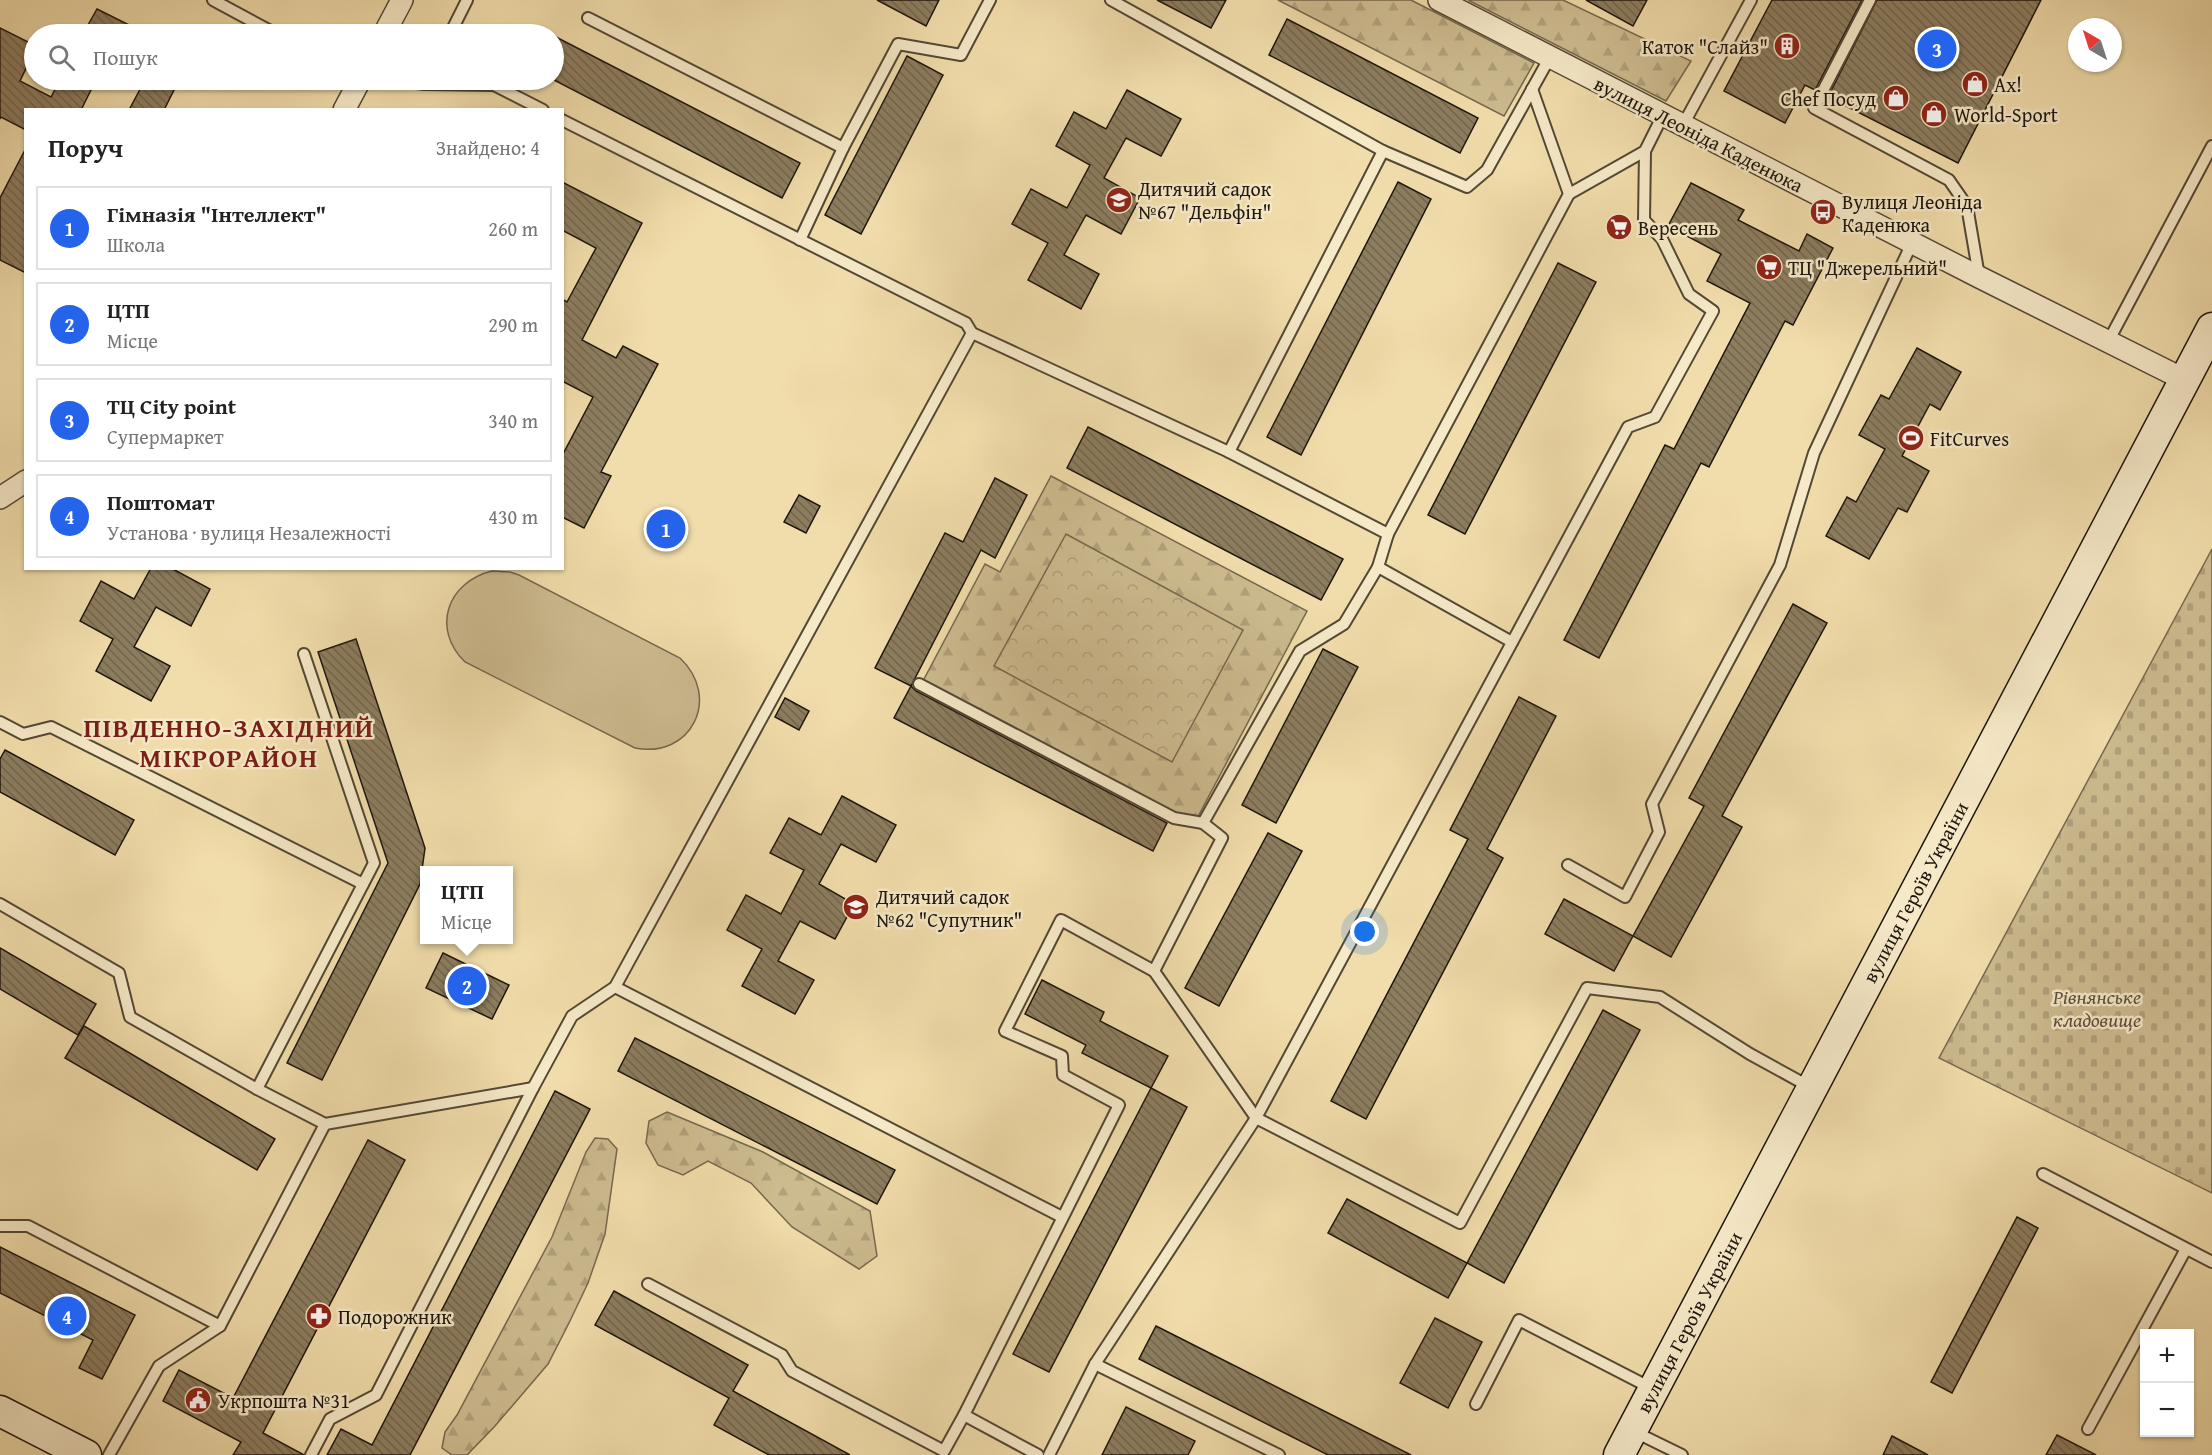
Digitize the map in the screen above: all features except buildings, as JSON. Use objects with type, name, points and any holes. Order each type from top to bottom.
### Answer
[{"type":"main road","name":"вулиця Героїв України","points":[[1625,1443],[2212,328]]},
{"type":"main road","points":[[0,1411],[86,1455]]},
{"type":"street","points":[[389,24],[402,0]]},
{"type":"street","name":"вулиця Леоніда Каденюка","points":[[1439,0],[1912,243],[2185,380]]},
{"type":"street","points":[[345,108],[355,90]]},
{"type":"street","points":[[0,498],[24,482]]},
{"type":"lane","points":[[213,0],[257,24]]},
{"type":"lane","points":[[455,24],[467,0]]},
{"type":"lane","points":[[800,240],[843,148],[898,44],[961,55],[990,0]]},
{"type":"lane","points":[[1111,0],[1383,151],[1467,187],[1487,170],[1550,57]]},
{"type":"lane","points":[[1683,125],[1752,0]]},
{"type":"lane","points":[[1870,0],[1814,108],[1949,180],[1967,206],[1979,277]]},
{"type":"lane","points":[[588,18],[843,148]]},
{"type":"lane","points":[[1532,89],[1569,194]]},
{"type":"lane","points":[[504,90],[539,108]]},
{"type":"lane","points":[[1049,1455],[1095,1364],[1256,1118],[1628,427],[1655,417],[1713,311],[1689,294],[1662,239],[1644,220],[1645,151],[1664,116]]},
{"type":"lane","points":[[564,121],[966,323],[972,333],[1229,452],[1388,534]]},
{"type":"lane","points":[[2108,342],[2212,146]]},
{"type":"lane","points":[[1229,452],[1383,151]]},
{"type":"lane","points":[[1203,823],[1300,651],[1344,624],[1378,567],[1388,534],[1569,194],[1645,151]]},
{"type":"lane","points":[[1568,865],[1625,897],[1659,832],[1652,804],[1780,565],[1814,453],[1912,243]]},
{"type":"lane","points":[[311,1455],[330,1419],[376,1395],[532,1088],[572,1017],[615,987],[972,333]]},
{"type":"lane","points":[[1378,567],[1512,642]]},
{"type":"lane","points":[[257,1089],[374,863],[304,654]]},
{"type":"lane","points":[[919,684],[1174,818],[1203,823],[1222,838],[1154,971]]},
{"type":"lane","points":[[0,722],[23,734],[51,727],[363,884]]},
{"type":"lane","points":[[0,904],[119,972],[130,1017],[257,1089],[325,1124],[532,1088]]},
{"type":"lane","points":[[648,1284],[782,1355],[792,1371],[944,1451],[1119,1105],[1063,1076],[1062,1056],[1005,1031],[1061,920],[1154,971],[1256,1118],[1460,1223],[1587,988],[1660,997],[1750,1054],[1812,1088]]},
{"type":"lane","points":[[615,987],[1062,1217]]},
{"type":"lane","points":[[109,1455],[159,1366],[220,1326],[325,1124]]},
{"type":"lane","points":[[2043,1174],[2212,1262]]},
{"type":"lane","points":[[0,1226],[28,1226],[220,1326]]},
{"type":"lane","points":[[2088,1429],[2186,1250]]},
{"type":"lane","points":[[1476,1404],[1519,1320],[1654,1389]]},
{"type":"lane","points":[[1095,1364],[1279,1455]]},
{"type":"lane","points":[[964,1415],[1038,1455]]},
{"type":"lane","points":[[1625,1443],[1682,1455]]},
{"type":"green space","points":[[1278,0],[1411,0],[1534,63],[1504,116]]},
{"type":"green space","points":[[1468,0],[1563,0],[1691,61],[1666,101]]},
{"type":"green space","points":[[1051,476],[1307,611],[1194,824],[923,681],[985,564],[1000,572]]},
{"type":"green space","points":[[1066,534],[1243,630],[1172,762],[994,666]]},
{"type":"green space","name":"Рівнянське кладовище","points":[[2212,549],[2212,1193],[1939,1058]]},
{"type":"green space","points":[[492,571],[519,575],[680,658],[692,674],[699,690],[699,707],[694,722],[685,735],[672,744],[655,749],[635,748],[465,662],[455,649],[449,635],[447,622],[449,608],[464,585]]},
{"type":"green space","points":[[667,1112],[763,1152],[870,1211],[877,1256],[859,1269],[792,1227],[751,1183],[708,1161],[683,1175],[658,1165],[646,1143],[649,1121]]},
{"type":"green space","points":[[595,1138],[608,1139],[617,1149],[605,1234],[588,1283],[548,1364],[467,1455],[452,1455],[442,1448],[445,1432],[457,1415],[552,1237],[586,1152]]},
{"type":"place","name":"Каток \"Слайз\"","points":[[1787,46]]},
{"type":"place","name":"ТЦ City point","points":[[1937,49]]},
{"type":"place","name":"Ах!","points":[[1975,84]]},
{"type":"place","name":"Chef Посуд","points":[[1896,98]]},
{"type":"place","name":"World-Sport","points":[[1934,114]]},
{"type":"place","name":"Дитячий садок №67 \"Дельфін\"","points":[[1119,200]]},
{"type":"place","name":"Вулиця Леоніда Каденюка","points":[[1823,212]]},
{"type":"place","name":"Вересень","points":[[1619,227]]},
{"type":"place","name":"ТЦ \"Джерельний\"","points":[[1769,267]]},
{"type":"place","name":"FitCurves","points":[[1911,438]]},
{"type":"place","name":"Гімназія \"Інтеллект\"","points":[[666,529]]},
{"type":"place","name":"Дитячий садок №62 \"Супутник\"","points":[[856,907]]},
{"type":"place","name":"ЦТП","points":[[467,986]]},
{"type":"place","name":"Поштомат","points":[[67,1316]]},
{"type":"place","name":"Подорожник","points":[[319,1316]]},
{"type":"place","name":"Укрпошта №31","points":[[198,1400]]},
{"type":"district","name":"ПІВДЕННО-ЗАХІДНИЙ МІКРОРАЙОН","points":[[229,742]]}]
